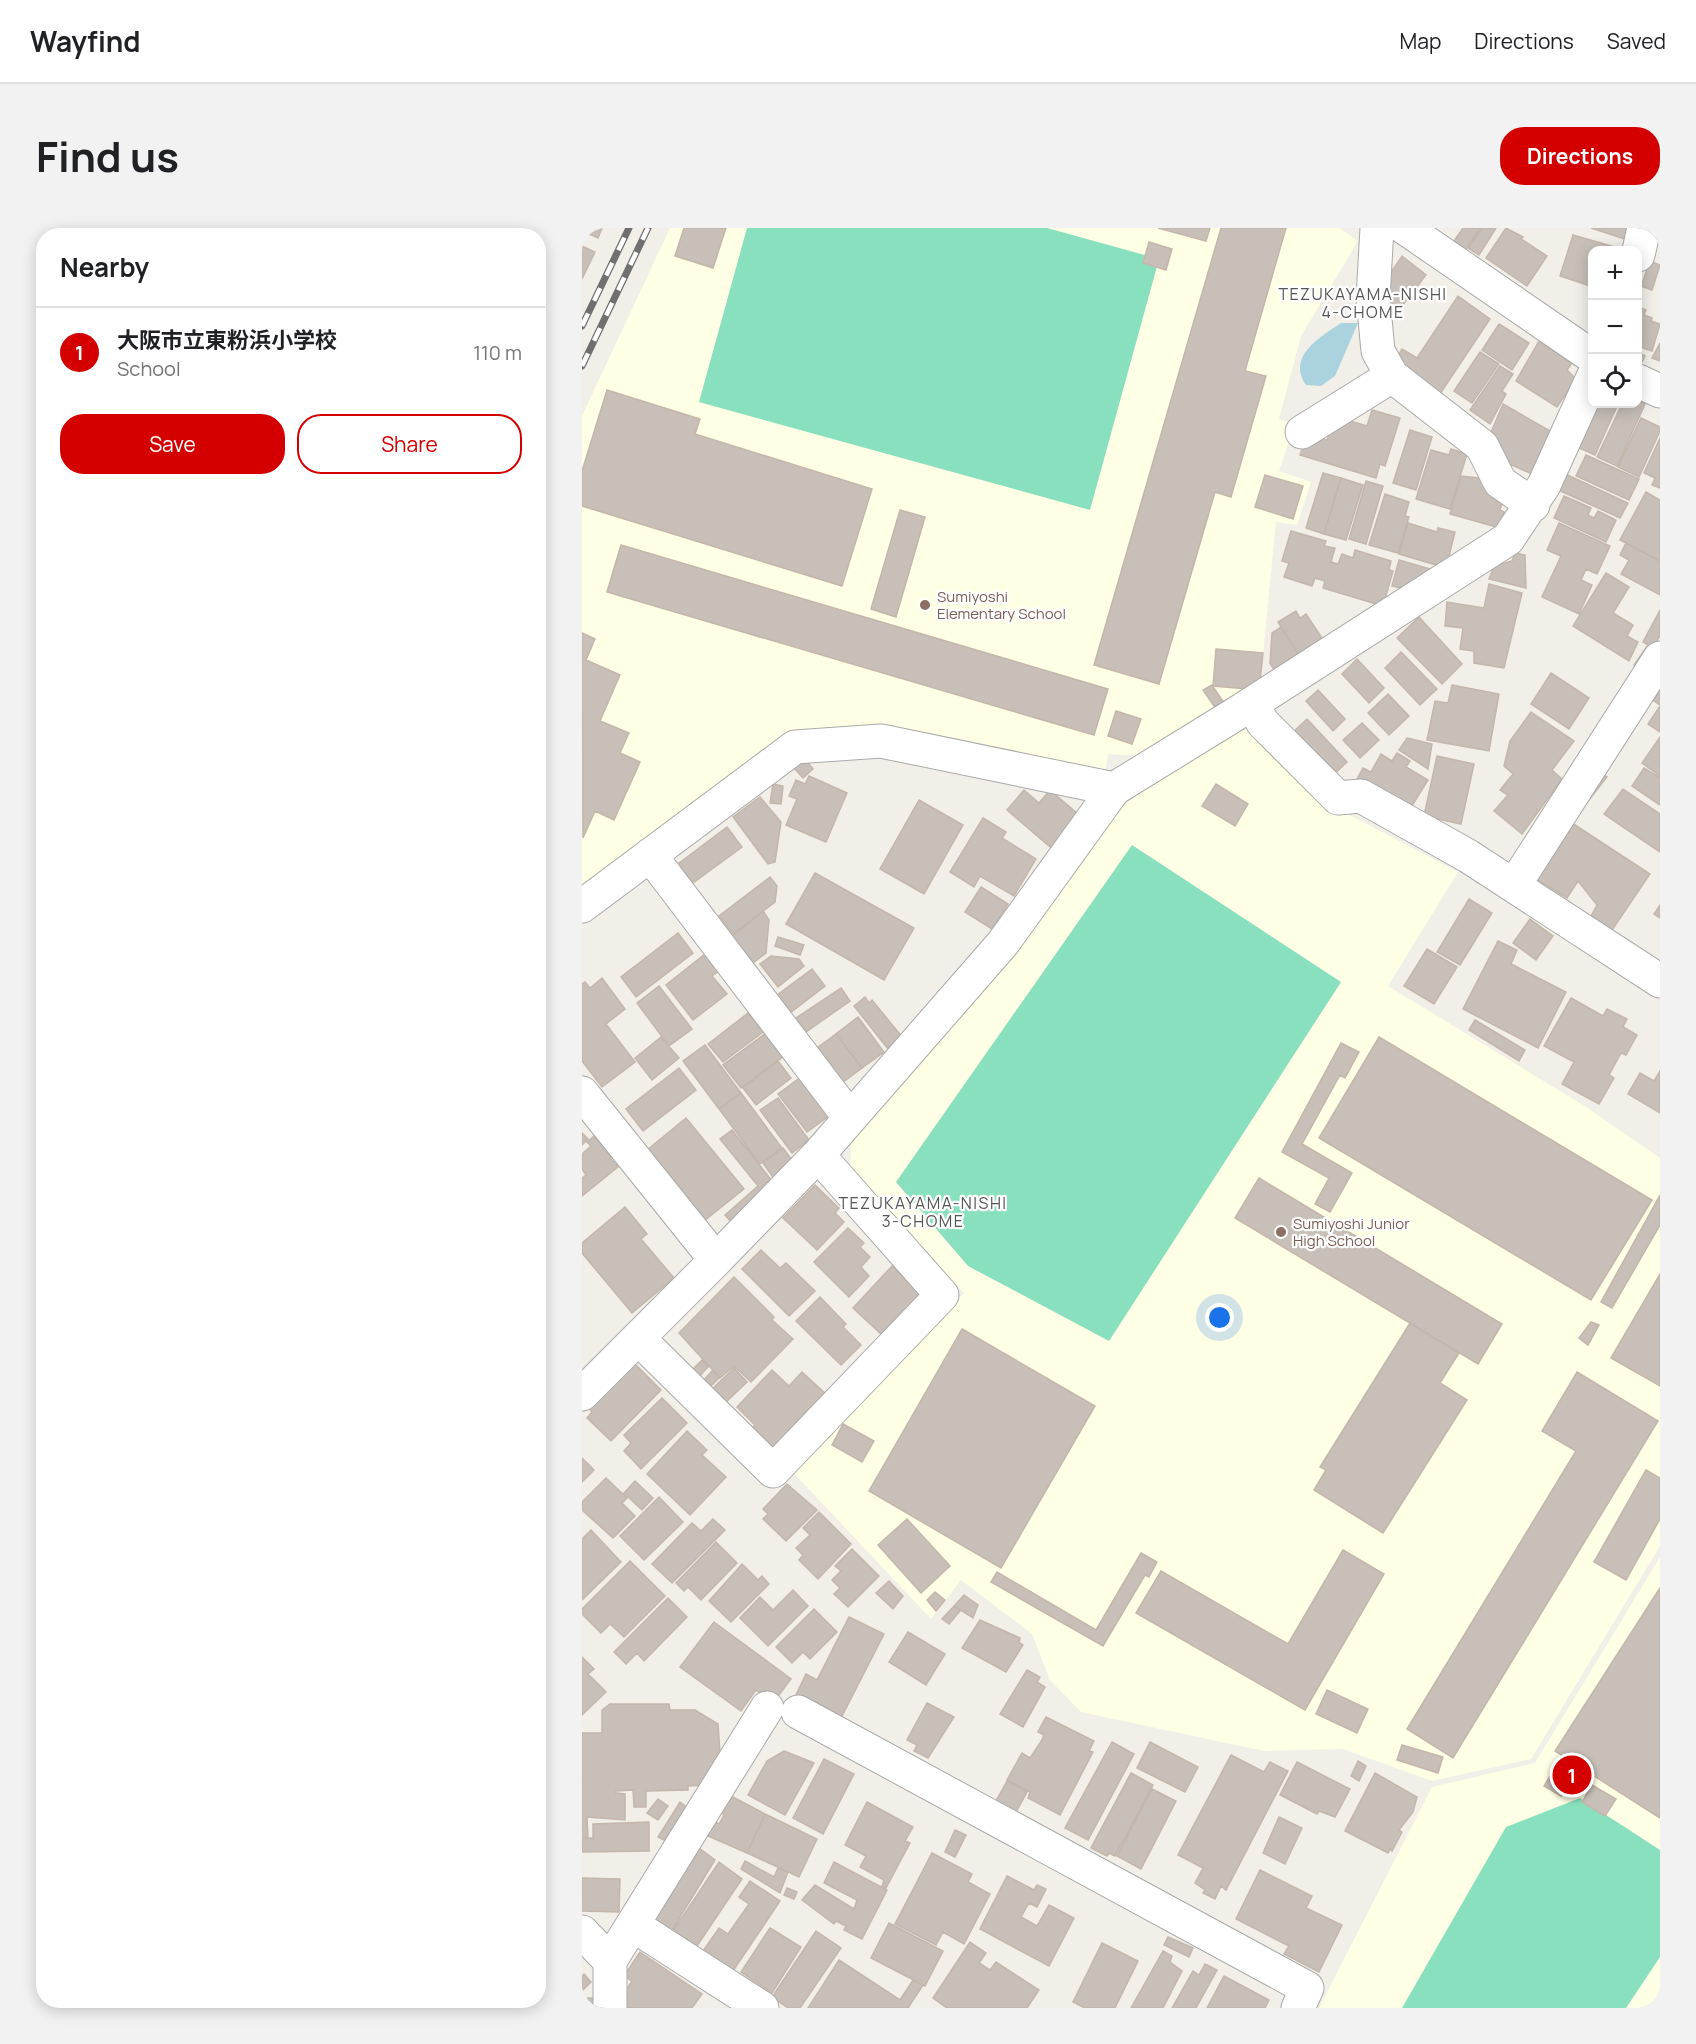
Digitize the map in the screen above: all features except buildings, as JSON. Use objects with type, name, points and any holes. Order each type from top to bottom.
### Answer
[{"type":"street","points":[[1377,228],[1373,298],[1376,333],[1378,351],[1392,376],[1482,446],[1500,482],[1533,505]]},
{"type":"street","points":[[1405,228],[1589,354]]},
{"type":"street","points":[[1640,246],[1644,228]]},
{"type":"street","points":[[1302,432],[1392,376]]},
{"type":"street","points":[[1642,383],[1660,391]]},
{"type":"street","points":[[582,1394],[639,1339],[818,1155],[1003,943],[1114,789],[1508,539],[1533,505],[1588,388]]},
{"type":"street","points":[[1515,884],[1660,658]]},
{"type":"street","points":[[1251,704],[1263,723],[1338,798],[1361,796],[1515,884],[1660,981]]},
{"type":"street","points":[[582,906],[795,747],[881,741],[1114,789]]},
{"type":"street","points":[[650,855],[850,1118]]},
{"type":"street","points":[[582,1094],[716,1260]]},
{"type":"street","points":[[639,1339],[773,1471],[781,1463],[942,1295],[818,1155]]},
{"type":"street","points":[[610,2008],[610,1962],[633,1925],[782,1710],[1307,1988],[1298,2008]]},
{"type":"street","points":[[633,1925],[762,2008]]},
{"type":"street","points":[[582,1932],[610,1962]]},
{"type":"shaded area","name":"Sumiyoshi Elementary School","points":[[670,228],[1339,228],[1358,241],[1301,336],[1279,419],[1295,424],[1279,471],[1311,482],[1297,525],[1276,522],[1260,685],[1145,756],[1108,754],[1105,773],[794,738],[582,892],[582,416]]},
{"type":"shaded area","name":"Sumiyoshi Junior High School","points":[[1248,717],[1323,801],[1458,872],[1388,986],[1586,1107],[1660,1158],[1660,1546],[1531,1759],[1432,1781],[1343,1749],[1264,1751],[1081,1712],[1050,1680],[1032,1634],[961,1580],[931,1619],[790,1469],[964,1293],[850,1178],[851,1141],[1119,808]]},
{"type":"shaded area","points":[[1660,1557],[1660,2008],[1319,2008],[1432,1787],[1535,1763]]},
{"type":"green space","points":[[747,228],[1047,228],[1159,259],[1090,510],[699,402]]},
{"type":"green space","points":[[1132,845],[1341,982],[1109,1341],[968,1266],[896,1182]]},
{"type":"green space","points":[[1580,1798],[1660,1850],[1660,1957],[1626,2008],[1402,2008],[1506,1827]]},
{"type":"water","points":[[1341,323],[1358,323],[1335,376],[1321,386],[1306,385],[1301,375],[1300,365],[1303,357],[1315,342]]},
{"type":"railway","points":[[582,326],[629,228]]},
{"type":"railway","points":[[582,366],[648,228]]},
{"type":"place","name":"Sumiyoshi Elementary School","points":[[925,605]]},
{"type":"place","name":"Sumiyoshi Junior High School","points":[[1281,1232]]},
{"type":"place","name":"大阪市立東粉浜小学校","points":[[1572,1775]]},
{"type":"district","name":"TEZUKAYAMA-NISHI 4-CHOME","points":[[1363,303]]},
{"type":"district","name":"TEZUKAYAMA-NISHI 3-CHOME","points":[[923,1212]]}]
